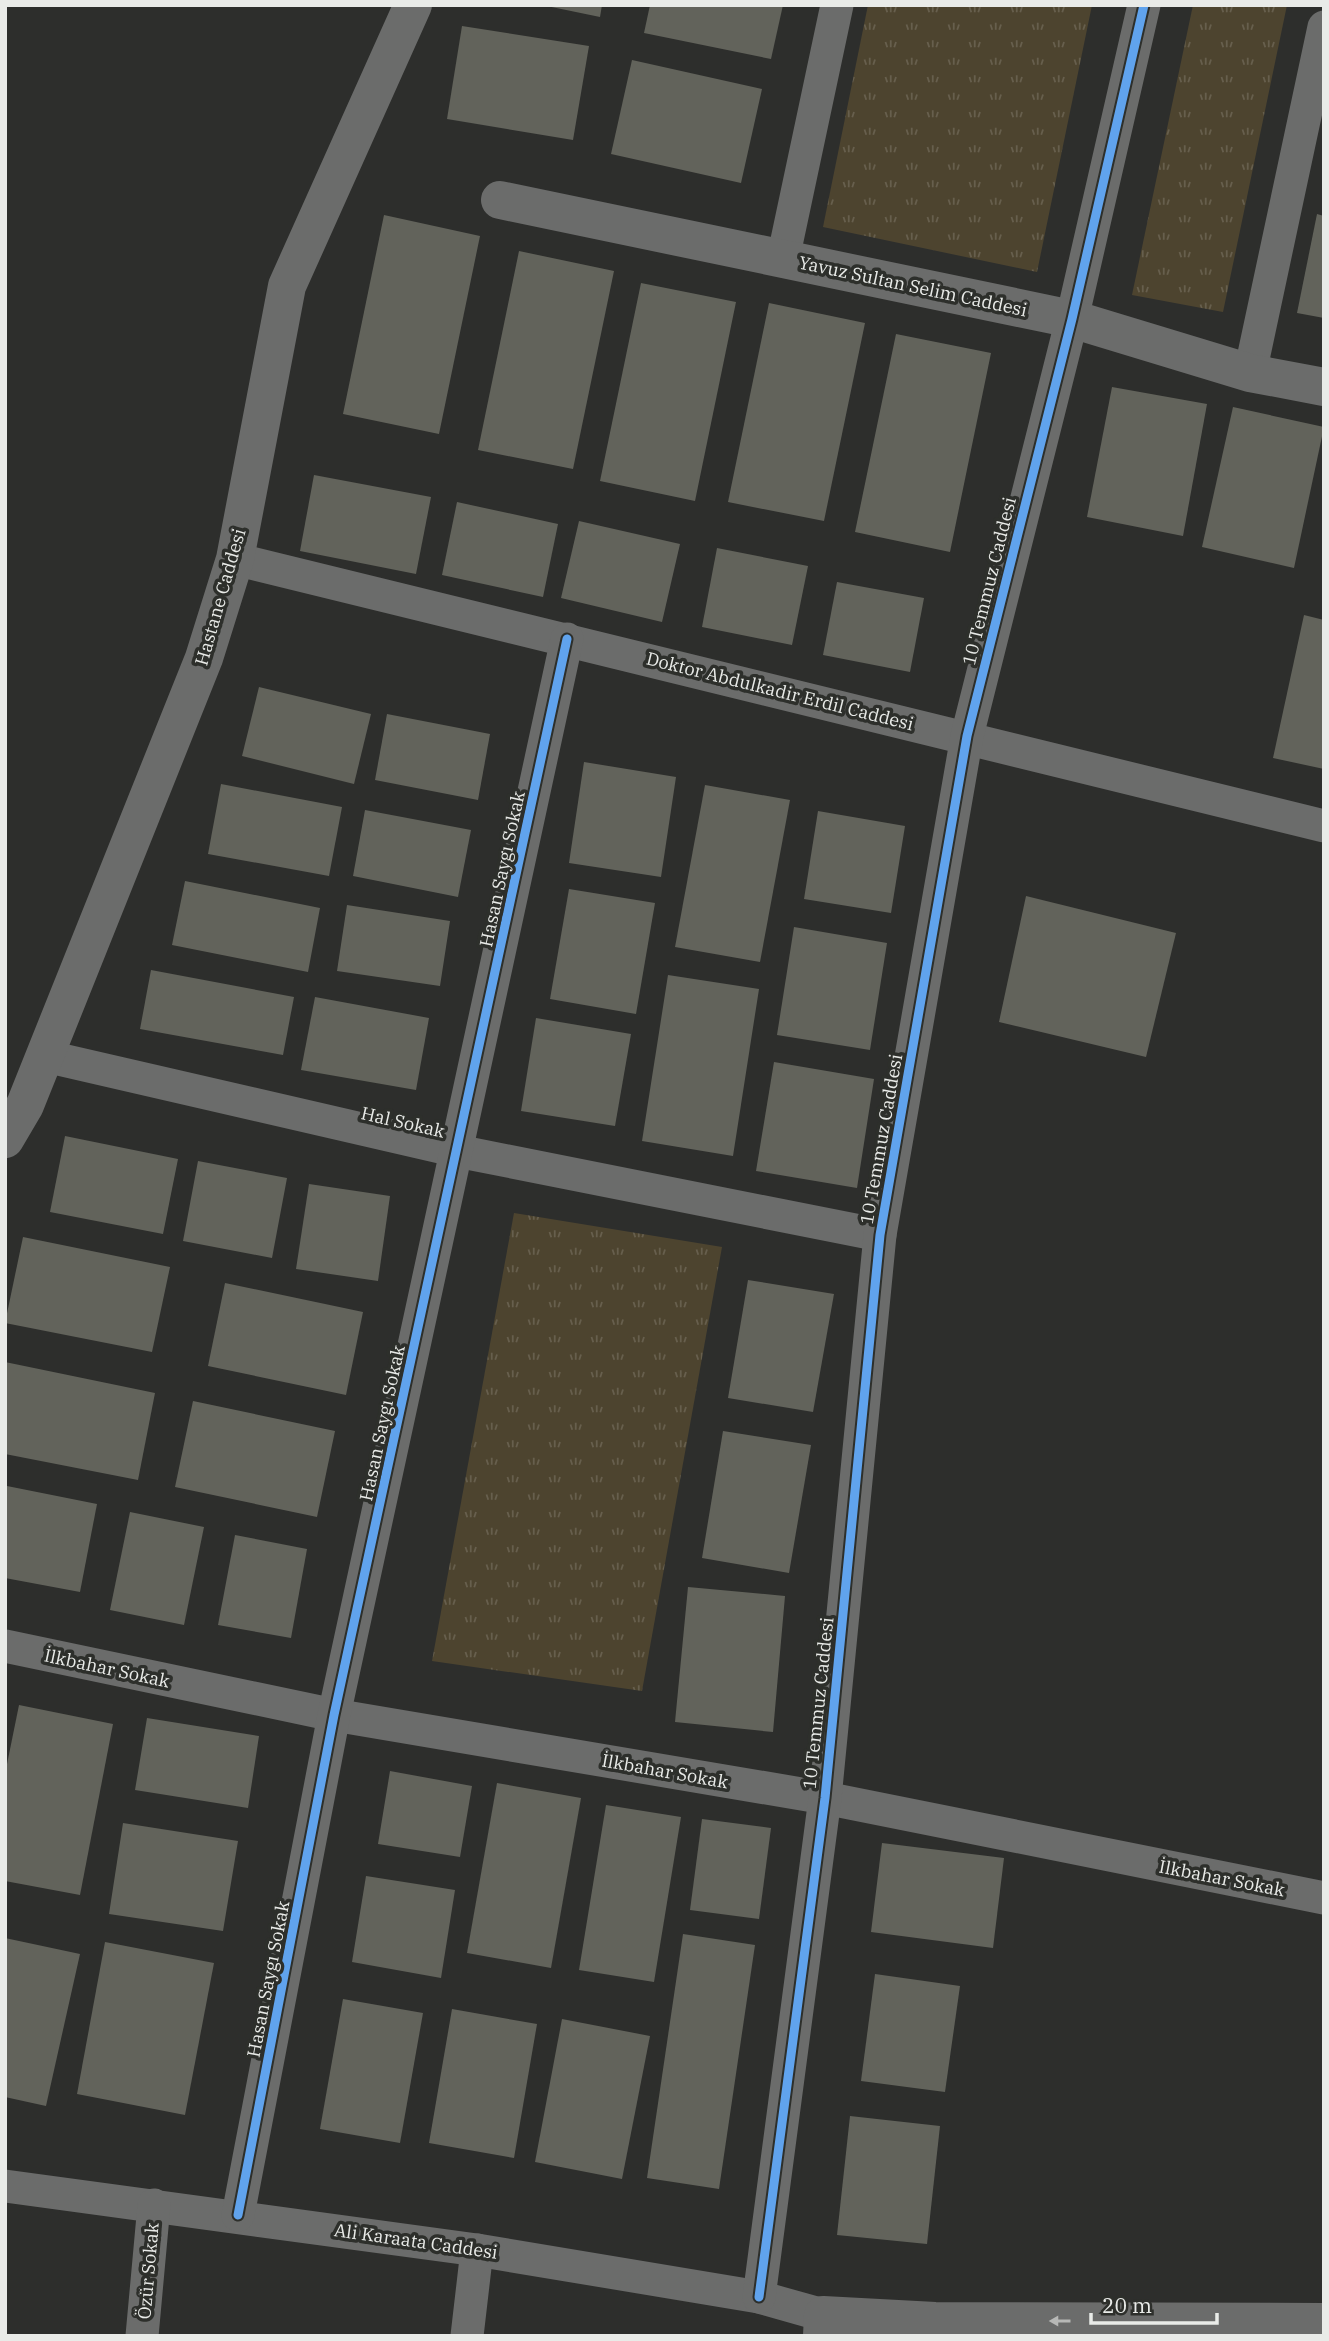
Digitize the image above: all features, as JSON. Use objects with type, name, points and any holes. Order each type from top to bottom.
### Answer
[{"type":"street","name":"Hastane Caddesi","points":[[5,1139],[25,1105],[204,659],[235,559],[287,286],[413,5]]},
{"type":"street","points":[[783,259],[837,5]]},
{"type":"street","name":"10 Temmuz Caddesi","points":[[759,2297],[825,1798],[880,1235],[967,736],[1072,319],[1144,5]]},
{"type":"street","points":[[1250,373],[1324,27]]},
{"type":"street","name":"Yavuz Sultan Selim Caddesi","points":[[500,200],[1072,319],[1250,373],[1324,387]]},
{"type":"street","name":"Doktor Abdulkadir Erdil Caddesi","points":[[235,559],[967,736],[1324,826]]},
{"type":"street","name":"Hasan Saygı Sokak","points":[[238,2215],[334,1715],[567,639]]},
{"type":"street","name":"Hal Sokak","points":[[45,1056],[457,1151],[880,1235]]},
{"type":"street","name":"İlkbahar Sokak","points":[[5,1646],[334,1715],[825,1798],[1324,1898]]},
{"type":"street","name":"Ali Karaata Caddesi","points":[[5,2186],[238,2215],[477,2250],[759,2297],[827,2329],[935,2321],[1324,2322]]},
{"type":"street","name":"Özür Sokak","points":[[142,2336],[154,2205]]},
{"type":"street","points":[[467,2336],[477,2250]]},
{"type":"green space","points":[[868,5],[1092,5],[1037,272],[823,227]]},
{"type":"green space","points":[[1193,5],[1287,5],[1223,312],[1132,295]]},
{"type":"green space","points":[[514,1213],[722,1247],[642,1691],[432,1661]]},
{"type":"building","points":[[542,5],[602,5],[600,17]]},
{"type":"building","points":[[650,5],[783,5],[771,59],[644,33]]},
{"type":"building","points":[[462,26],[589,46],[573,140],[447,119]]},
{"type":"building","points":[[632,60],[762,89],[741,183],[611,154]]},
{"type":"building","points":[[1317,214],[1324,216],[1324,318],[1297,313]]},
{"type":"building","points":[[384,215],[480,236],[439,434],[343,414]]},
{"type":"building","points":[[519,251],[614,271],[573,469],[478,450]]},
{"type":"building","points":[[641,283],[736,302],[695,501],[600,481]]},
{"type":"building","points":[[769,303],[865,323],[824,521],[728,502]]},
{"type":"building","points":[[896,334],[991,353],[950,552],[855,532]]},
{"type":"building","points":[[1112,387],[1207,404],[1183,536],[1087,517]]},
{"type":"building","points":[[1233,407],[1324,427],[1294,568],[1202,547]]},
{"type":"building","points":[[314,475],[431,497],[416,574],[300,551]]},
{"type":"building","points":[[457,502],[558,524],[543,597],[442,575]]},
{"type":"building","points":[[579,521],[680,544],[662,622],[561,598]]},
{"type":"building","points":[[717,548],[808,566],[792,645],[702,627]]},
{"type":"building","points":[[837,582],[924,598],[910,672],[823,655]]},
{"type":"building","points":[[1304,615],[1324,620],[1324,769],[1273,758]]},
{"type":"building","points":[[259,687],[371,714],[354,784],[242,756]]},
{"type":"building","points":[[387,714],[490,734],[478,800],[375,780]]},
{"type":"building","points":[[584,762],[676,777],[661,877],[569,863]]},
{"type":"building","points":[[221,784],[342,807],[329,876],[208,854]]},
{"type":"building","points":[[705,785],[790,800],[760,962],[675,947]]},
{"type":"building","points":[[365,810],[471,830],[458,897],[353,876]]},
{"type":"building","points":[[818,811],[905,826],[891,913],[804,899]]},
{"type":"building","points":[[185,881],[320,908],[308,972],[172,945]]},
{"type":"building","points":[[569,889],[655,903],[636,1014],[550,999]]},
{"type":"building","points":[[1026,896],[1176,933],[1146,1057],[999,1022]]},
{"type":"building","points":[[347,905],[450,921],[440,986],[337,971]]},
{"type":"building","points":[[794,927],[887,943],[870,1050],[777,1035]]},
{"type":"building","points":[[151,970],[294,997],[283,1055],[140,1029]]},
{"type":"building","points":[[668,975],[759,989],[733,1156],[642,1141]]},
{"type":"building","points":[[315,997],[429,1018],[416,1090],[301,1070]]},
{"type":"building","points":[[536,1018],[631,1034],[615,1126],[521,1111]]},
{"type":"building","points":[[774,1062],[874,1079],[857,1188],[756,1171]]},
{"type":"building","points":[[65,1136],[178,1159],[163,1234],[50,1212]]},
{"type":"building","points":[[198,1161],[287,1178],[272,1258],[183,1241]]},
{"type":"building","points":[[309,1184],[390,1196],[378,1281],[296,1269]]},
{"type":"building","points":[[23,1237],[170,1267],[152,1352],[5,1323]]},
{"type":"building","points":[[748,1280],[834,1294],[813,1412],[728,1398]]},
{"type":"building","points":[[225,1283],[363,1312],[346,1395],[208,1366]]},
{"type":"building","points":[[5,1362],[155,1393],[138,1480],[5,1454]]},
{"type":"building","points":[[193,1401],[335,1431],[317,1517],[175,1487]]},
{"type":"building","points":[[723,1431],[811,1445],[789,1573],[702,1558]]},
{"type":"building","points":[[7,1486],[97,1504],[80,1592],[5,1578]]},
{"type":"building","points":[[130,1512],[204,1527],[184,1625],[110,1610]]},
{"type":"building","points":[[235,1535],[307,1549],[291,1638],[218,1625]]},
{"type":"building","points":[[688,1587],[785,1596],[773,1732],[675,1722]]},
{"type":"building","points":[[19,1705],[113,1724],[80,1895],[5,1881],[5,1774]]},
{"type":"building","points":[[147,1718],[259,1736],[248,1808],[135,1790]]},
{"type":"building","points":[[390,1771],[472,1786],[460,1857],[378,1844]]},
{"type":"building","points":[[497,1783],[581,1798],[551,1968],[467,1953]]},
{"type":"building","points":[[606,1805],[681,1817],[654,1982],[579,1970]]},
{"type":"building","points":[[702,1819],[771,1828],[759,1919],[690,1910]]},
{"type":"building","points":[[123,1823],[238,1841],[223,1931],[109,1914]]},
{"type":"building","points":[[882,1843],[1004,1858],[993,1948],[871,1932]]},
{"type":"building","points":[[366,1876],[455,1890],[441,1978],[352,1962]]},
{"type":"building","points":[[683,1934],[755,1945],[719,2189],[647,2178]]},
{"type":"building","points":[[5,1938],[80,1954],[46,2106],[5,2097]]},
{"type":"building","points":[[105,1942],[214,1963],[185,2115],[77,2094]]},
{"type":"building","points":[[875,1974],[960,1986],[945,2092],[861,2081]]},
{"type":"building","points":[[343,1999],[423,2013],[400,2143],[320,2129]]},
{"type":"building","points":[[452,2009],[537,2024],[514,2158],[429,2143]]},
{"type":"building","points":[[562,2019],[650,2036],[622,2179],[535,2162]]},
{"type":"building","points":[[850,2116],[940,2126],[927,2244],[837,2235]]},
{"type":"cycle path","points":[[759,2297],[825,1798],[880,1235],[967,736],[1072,319],[1144,5]]},
{"type":"cycle path","points":[[238,2215],[334,1715],[567,639]]}]
